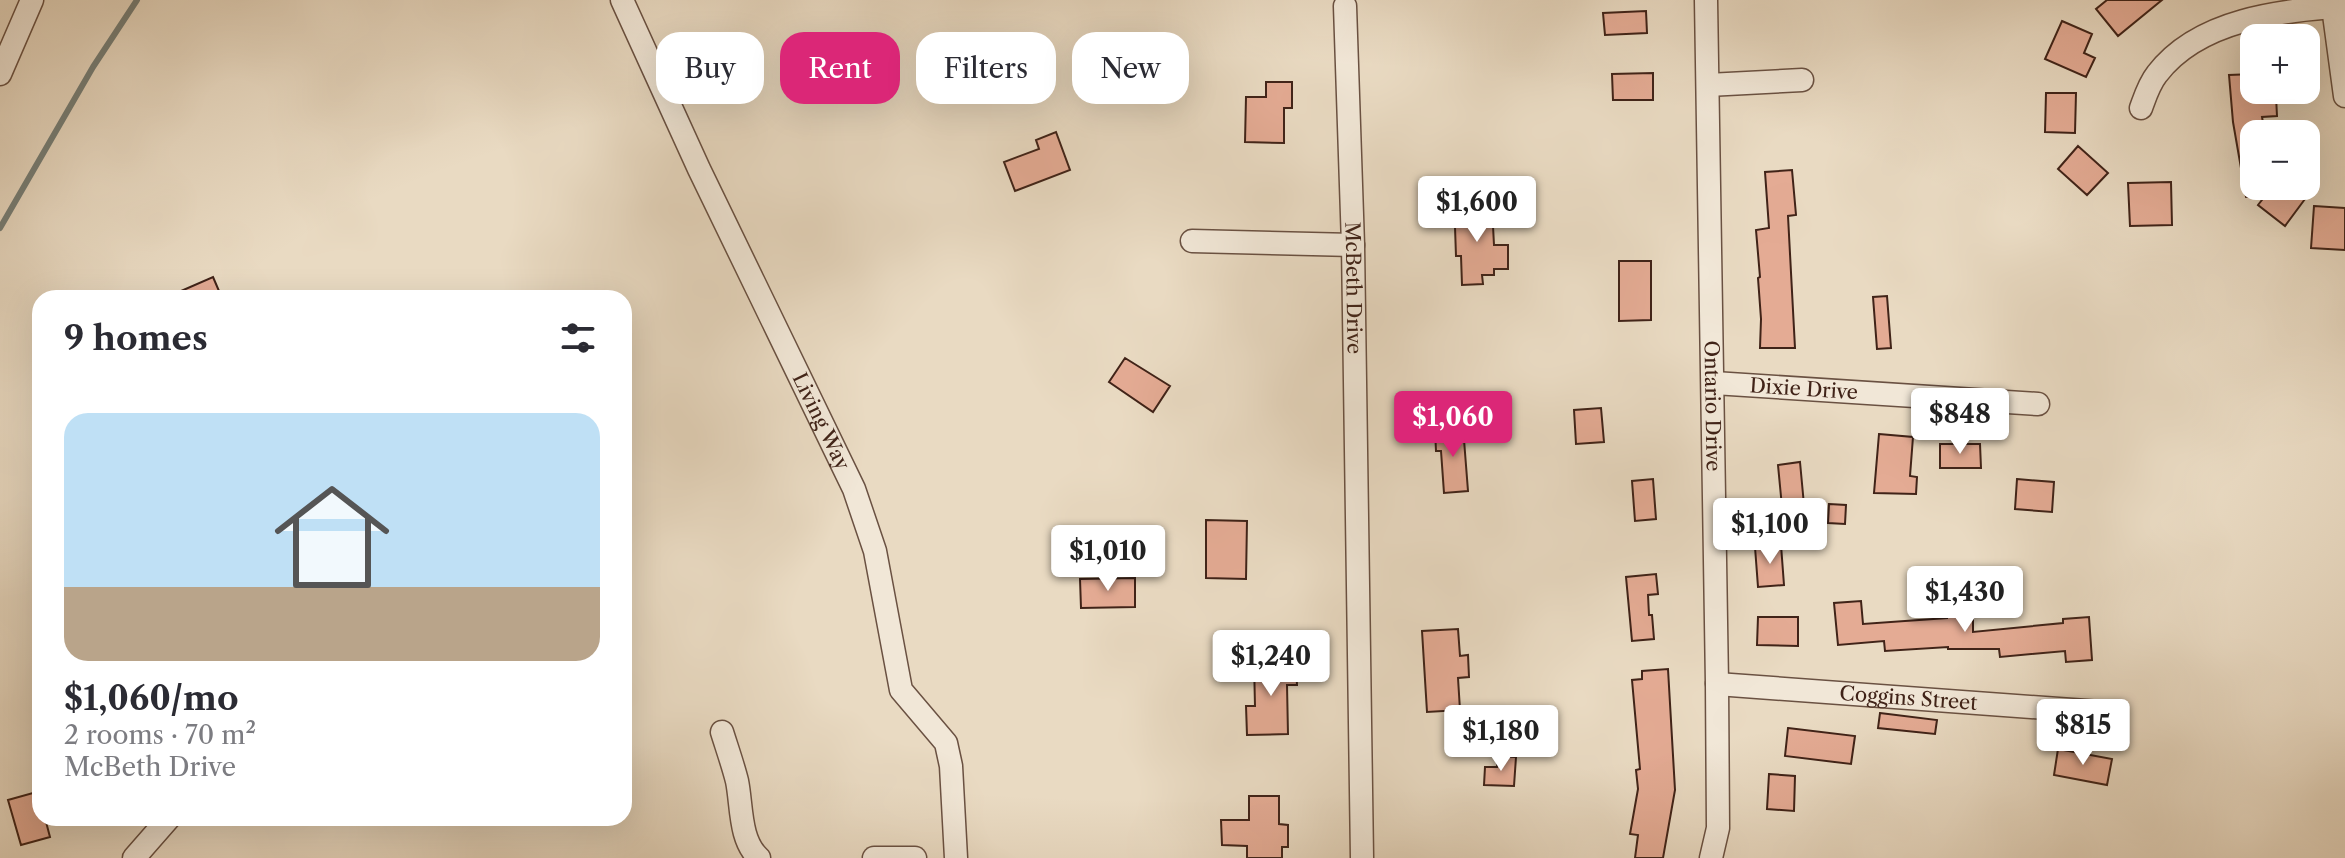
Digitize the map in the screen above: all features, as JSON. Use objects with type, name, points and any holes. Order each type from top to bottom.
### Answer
[{"type":"street","points":[[0,74],[32,0]]},
{"type":"street","name":"Living Way","points":[[622,0],[699,169],[854,489],[875,551],[901,690],[946,743],[951,766],[956,858]]},
{"type":"street","name":"Ontario Drive","points":[[1706,0],[1714,383],[1718,828],[1711,858]]},
{"type":"street","name":"McBeth Drive","points":[[1345,6],[1353,245],[1362,858]]},
{"type":"street","points":[[2141,108],[2154,77],[2176,53],[2216,30],[2277,13],[2339,7],[2345,96]]},
{"type":"street","points":[[1708,85],[1802,80]]},
{"type":"street","points":[[1192,241],[1353,245]]},
{"type":"street","name":"Dixie Drive","points":[[1714,383],[2038,404]]},
{"type":"street","name":"Coggins Street","points":[[1717,684],[2100,712]]},
{"type":"street","points":[[722,732],[737,781],[742,820],[750,847],[759,858]]},
{"type":"street","points":[[134,858],[162,826]]},
{"type":"street","points":[[874,858],[915,858]]},
{"type":"building","points":[[2107,0],[2162,0],[2118,36],[2096,9]]},
{"type":"building","points":[[1646,11],[1647,33],[1605,35],[1603,13]]},
{"type":"building","points":[[2062,21],[2092,34],[2084,53],[2095,58],[2086,77],[2045,59]]},
{"type":"building","points":[[1653,73],[1653,100],[1613,100],[1612,74]]},
{"type":"building","points":[[2229,75],[2240,75],[2240,104],[2276,104],[2277,116],[2262,117],[2263,120],[2240,120],[2240,162],[2233,122]]},
{"type":"building","points":[[1266,82],[1292,82],[1292,108],[1284,108],[1284,143],[1245,142],[1246,97],[1266,97]]},
{"type":"building","points":[[2046,93],[2076,93],[2075,133],[2045,132]]},
{"type":"building","points":[[1056,132],[1070,170],[1015,191],[1004,162],[1039,149],[1036,140]]},
{"type":"building","points":[[2078,146],[2108,173],[2087,195],[2058,169]]},
{"type":"building","points":[[1792,170],[1796,215],[1788,216],[1795,348],[1760,348],[1760,277],[1756,230],[1769,228],[1765,172]]},
{"type":"building","points":[[2171,182],[2172,225],[2130,226],[2128,183]]},
{"type":"building","points":[[2262,200],[2304,200],[2285,226],[2258,205]]},
{"type":"building","points":[[2314,206],[2345,208],[2345,250],[2311,248]]},
{"type":"building","points":[[1492,207],[1494,245],[1508,245],[1508,269],[1494,269],[1494,275],[1482,275],[1483,284],[1462,285],[1461,256],[1456,256],[1451,208]]},
{"type":"building","points":[[1619,261],[1651,261],[1651,320],[1619,321]]},
{"type":"building","points":[[213,277],[219,290],[183,290]]},
{"type":"building","points":[[1887,296],[1891,348],[1877,349],[1873,297]]},
{"type":"building","points":[[1125,358],[1170,386],[1153,412],[1109,382]]},
{"type":"building","points":[[1601,408],[1604,442],[1576,444],[1574,410]]},
{"type":"building","points":[[1463,427],[1468,491],[1444,493],[1441,451],[1436,451],[1435,429]]},
{"type":"building","points":[[1879,434],[1913,437],[1910,476],[1917,477],[1916,494],[1874,493]]},
{"type":"building","points":[[1940,444],[1980,444],[1981,468],[1940,468]]},
{"type":"building","points":[[1800,462],[1804,505],[1782,507],[1778,465]]},
{"type":"building","points":[[1653,479],[1656,519],[1635,521],[1632,481]]},
{"type":"building","points":[[2017,479],[2054,482],[2052,512],[2015,509]]},
{"type":"building","points":[[1829,504],[1846,505],[1845,524],[1828,523]]},
{"type":"building","points":[[1206,520],[1247,521],[1246,579],[1206,578]]},
{"type":"building","points":[[1781,545],[1784,585],[1758,587],[1755,547]]},
{"type":"building","points":[[1656,574],[1658,594],[1648,595],[1654,639],[1632,641],[1626,577]]},
{"type":"building","points":[[1135,578],[1135,607],[1081,608],[1080,579]]},
{"type":"building","points":[[1861,601],[1863,624],[1947,618],[1947,610],[1973,609],[1973,632],[2063,623],[2063,619],[2089,617],[2092,660],[2066,662],[2065,651],[2000,657],[1999,649],[1948,647],[1885,651],[1884,641],[1838,645],[1834,603]]},
{"type":"building","points":[[1758,617],[1798,617],[1798,646],[1757,645]]},
{"type":"building","points":[[1458,629],[1460,656],[1468,655],[1469,677],[1458,678],[1460,710],[1427,712],[1422,631]]},
{"type":"building","points":[[1296,661],[1297,685],[1287,685],[1288,734],[1247,735],[1246,706],[1255,706],[1254,662]]},
{"type":"building","points":[[1668,669],[1675,790],[1663,858],[1635,858],[1638,835],[1630,834],[1638,789],[1636,770],[1640,769],[1632,680],[1642,679],[1642,671]]},
{"type":"building","points":[[1880,713],[1937,720],[1935,734],[1878,728]]},
{"type":"building","points":[[1788,728],[1855,736],[1851,764],[1785,756]]},
{"type":"building","points":[[2058,749],[2112,759],[2107,785],[2054,775]]},
{"type":"building","points":[[1498,756],[1516,757],[1514,786],[1484,785],[1485,767],[1497,767]]},
{"type":"building","points":[[1769,774],[1795,776],[1794,811],[1767,809]]},
{"type":"building","points":[[32,793],[32,826],[47,826],[50,837],[21,845],[8,800]]},
{"type":"building","points":[[1249,796],[1279,796],[1279,824],[1288,825],[1288,847],[1282,847],[1282,858],[1247,858],[1247,846],[1222,845],[1221,820],[1249,820]]},
{"type":"waterway","points":[[0,228],[93,67],[137,0]]}]
